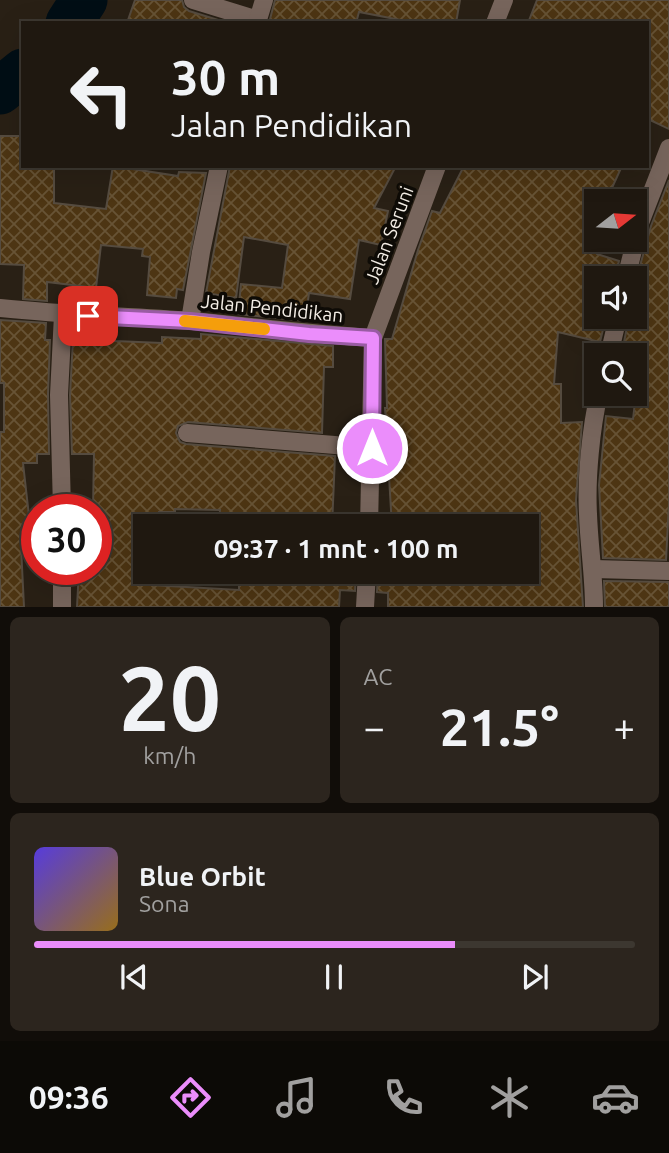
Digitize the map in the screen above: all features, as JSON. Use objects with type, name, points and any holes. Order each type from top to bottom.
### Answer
[{"type":"street","points":[[193,0],[258,21],[264,0]]},
{"type":"street","points":[[496,21],[504,0]]},
{"type":"street","points":[[629,266],[640,223],[669,148]]},
{"type":"street","points":[[190,321],[219,168]]},
{"type":"street","name":"Jalan Seruni","points":[[369,514],[373,338],[436,168]]},
{"type":"street","name":"Jalan Pendidikan","points":[[0,308],[63,315],[190,321],[373,338]]},
{"type":"street","points":[[62,494],[59,395],[63,315]]},
{"type":"street","points":[[594,607],[594,569],[587,512],[597,406]]},
{"type":"street","points":[[187,433],[372,448]]},
{"type":"street","points":[[594,569],[669,571]]},
{"type":"street","points":[[365,607],[366,584]]},
{"type":"street","points":[[62,585],[62,607]]},
{"type":"building","points":[[135,0],[182,0],[189,11],[222,21],[128,21]]},
{"type":"building","points":[[275,0],[460,0],[456,21],[406,21],[359,12],[357,21],[270,21]]},
{"type":"building","points":[[537,0],[669,0],[669,129],[649,119],[649,21],[529,21]]},
{"type":"building","points":[[0,136],[21,136],[21,168],[54,168],[54,203],[106,209],[113,168],[178,176],[179,172],[206,173],[183,290],[177,289],[176,298],[147,295],[150,257],[142,256],[143,249],[101,245],[96,288],[47,282],[47,301],[23,299],[24,265],[0,264]]},
{"type":"building","points":[[230,168],[395,168],[374,208],[388,211],[381,245],[359,240],[350,299],[309,293],[305,321],[238,314],[241,284],[282,288],[288,245],[244,237],[236,298],[206,293]]},
{"type":"building","points":[[463,168],[621,168],[611,189],[584,189],[584,252],[597,252],[619,261],[618,266],[584,266],[584,329],[603,329],[600,342],[558,332],[554,384],[561,384],[561,423],[582,422],[576,500],[583,607],[388,607],[388,593],[377,592],[377,584],[539,584],[539,514],[391,514],[385,408],[385,339],[392,339],[432,211],[440,213]]},
{"type":"building","points":[[669,180],[669,504],[666,560],[603,558],[599,485],[606,416],[633,419],[635,406],[647,406],[647,343],[624,343],[627,329],[647,329],[647,266],[640,266],[644,252],[648,252],[651,226]]},
{"type":"building","points":[[0,320],[46,323],[45,340],[50,340],[49,454],[37,454],[37,463],[23,463],[27,494],[21,494],[21,585],[24,607],[0,607],[0,432],[4,432],[4,383],[0,383]]},
{"type":"building","points":[[201,334],[333,346],[333,367],[324,367],[322,433],[188,422],[178,426],[176,433],[180,442],[186,444],[335,456],[333,514],[220,514],[220,510],[175,509],[175,512],[159,514],[133,514],[133,584],[239,590],[239,584],[355,584],[355,591],[340,590],[339,607],[77,607],[78,585],[112,585],[112,494],[93,494],[94,454],[72,454],[70,395],[73,339],[162,343],[162,337],[201,339]]},
{"type":"building","points":[[604,581],[669,582],[669,607],[605,607]]},
{"type":"waterway","points":[[70,21],[84,0]]},
{"type":"waterway","points":[[0,91],[21,74]]},
{"type":"slow traffic","points":[[185,321],[264,329]]},
{"type":"route","points":[[88,316],[190,321],[373,338],[372,448]]}]
